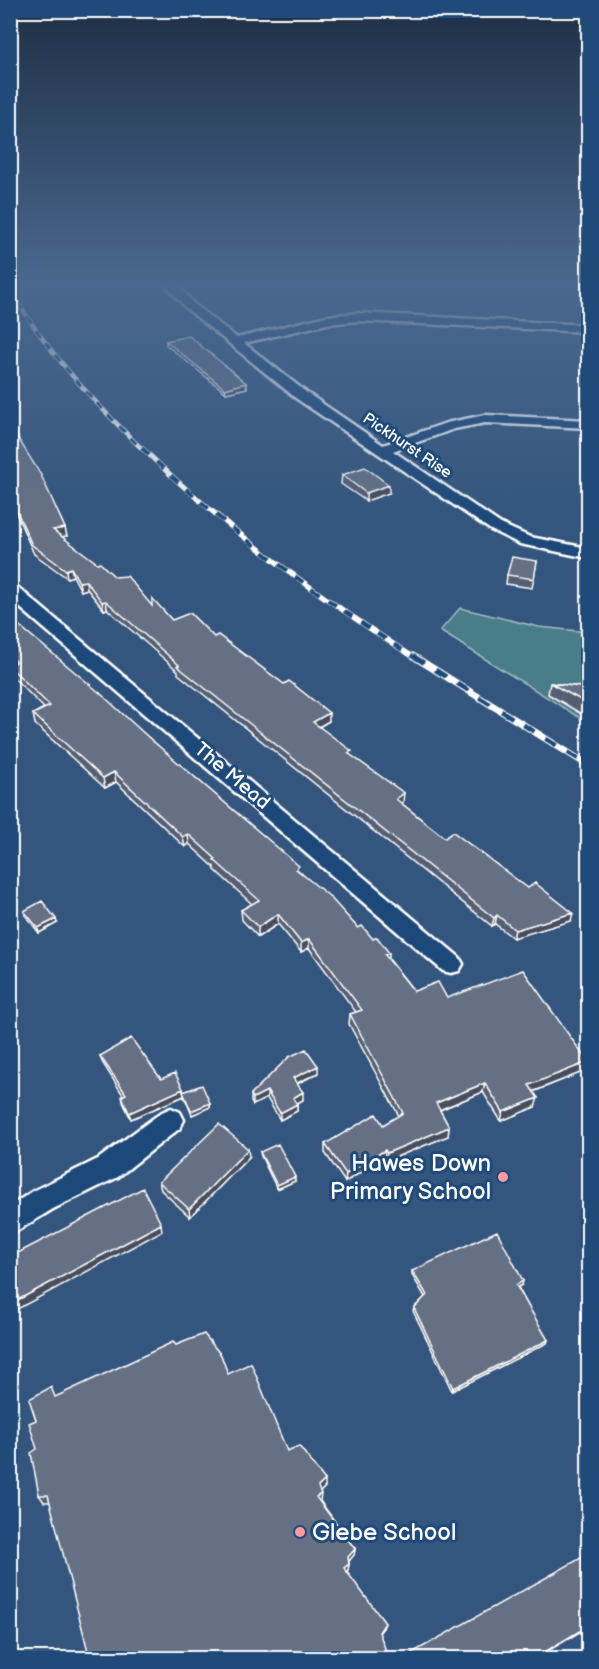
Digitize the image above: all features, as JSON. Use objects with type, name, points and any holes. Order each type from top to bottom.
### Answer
[{"type":"street","name":"Pickhurst Rise","points":[[259,362],[302,396],[496,527],[526,541],[588,553]]},
{"type":"street","points":[[381,450],[451,426],[486,419],[588,424]]},
{"type":"street","name":"The Mead","points":[[10,590],[452,964]]},
{"type":"street","points":[[10,1222],[43,1200],[108,1168],[171,1120]]},
{"type":"green space","points":[[460,608],[539,627],[588,632],[588,723],[440,631]]},
{"type":"building","points":[[192,362],[220,362],[246,383],[225,389]]},
{"type":"building","points":[[10,419],[19,440],[41,475],[65,528],[53,530],[100,563],[115,577],[127,576],[152,606],[152,598],[172,620],[190,613],[214,637],[218,635],[284,684],[289,681],[329,713],[313,722],[352,751],[348,753],[404,793],[396,799],[445,838],[453,832],[528,888],[535,883],[573,913],[515,930],[497,915],[494,918],[177,666],[179,665],[106,601],[102,602],[86,581],[79,582],[71,568],[66,570],[32,545],[10,496]]},
{"type":"building","points":[[365,467],[389,485],[366,493],[342,475]]},
{"type":"building","points":[[512,557],[537,561],[534,579],[507,575]]},
{"type":"building","points":[[10,618],[299,866],[296,869],[329,896],[358,928],[362,926],[373,939],[377,937],[389,953],[385,955],[414,991],[438,982],[447,998],[523,970],[588,1062],[529,1085],[538,1098],[503,1112],[485,1083],[436,1103],[449,1127],[387,1153],[385,1150],[346,1174],[325,1144],[376,1114],[383,1125],[403,1113],[350,1014],[362,1010],[309,939],[301,943],[278,914],[258,927],[241,910],[259,900],[214,860],[216,859],[188,834],[183,837],[114,772],[103,778],[33,714],[50,706],[10,667],[10,664],[16,662],[10,656]]},
{"type":"building","points":[[550,683],[588,688],[588,704]]},
{"type":"building","points":[[42,901],[56,919],[38,928],[24,911]]},
{"type":"building","points":[[131,1038],[161,1079],[175,1073],[183,1089],[129,1113],[122,1096],[126,1094],[100,1056]]},
{"type":"building","points":[[306,1049],[318,1066],[293,1078],[303,1092],[293,1098],[297,1104],[280,1113],[267,1091],[253,1098],[251,1094],[289,1057]]},
{"type":"building","points":[[202,1085],[210,1103],[191,1111],[183,1092]]},
{"type":"building","points":[[219,1124],[248,1149],[189,1209],[159,1182]]},
{"type":"building","points":[[278,1144],[295,1177],[277,1185],[260,1152]]},
{"type":"building","points":[[143,1188],[161,1224],[10,1304],[10,1257]]},
{"type":"building","points":[[497,1231],[523,1281],[516,1285],[548,1340],[453,1388],[414,1308],[427,1295],[412,1271]]},
{"type":"building","points":[[204,1334],[221,1355],[228,1374],[251,1363],[287,1451],[299,1446],[325,1480],[318,1487],[321,1494],[316,1497],[355,1549],[348,1557],[349,1564],[344,1568],[385,1623],[379,1632],[389,1659],[90,1659],[48,1495],[39,1495],[31,1453],[37,1449],[29,1423],[36,1420],[29,1399],[51,1387],[55,1397],[173,1342],[176,1345]]},
{"type":"building","points":[[588,1554],[588,1626],[533,1659],[401,1659]]},
{"type":"railway","points":[[61,362],[143,450]]},
{"type":"railway","points":[[142,448],[206,506],[273,560],[415,658]]},
{"type":"railway","points":[[413,656],[588,765]]},
{"type":"place","name":"Hawes Down Primary School","points":[[503,1177]]},
{"type":"place","name":"Glebe School","points":[[300,1532]]}]
